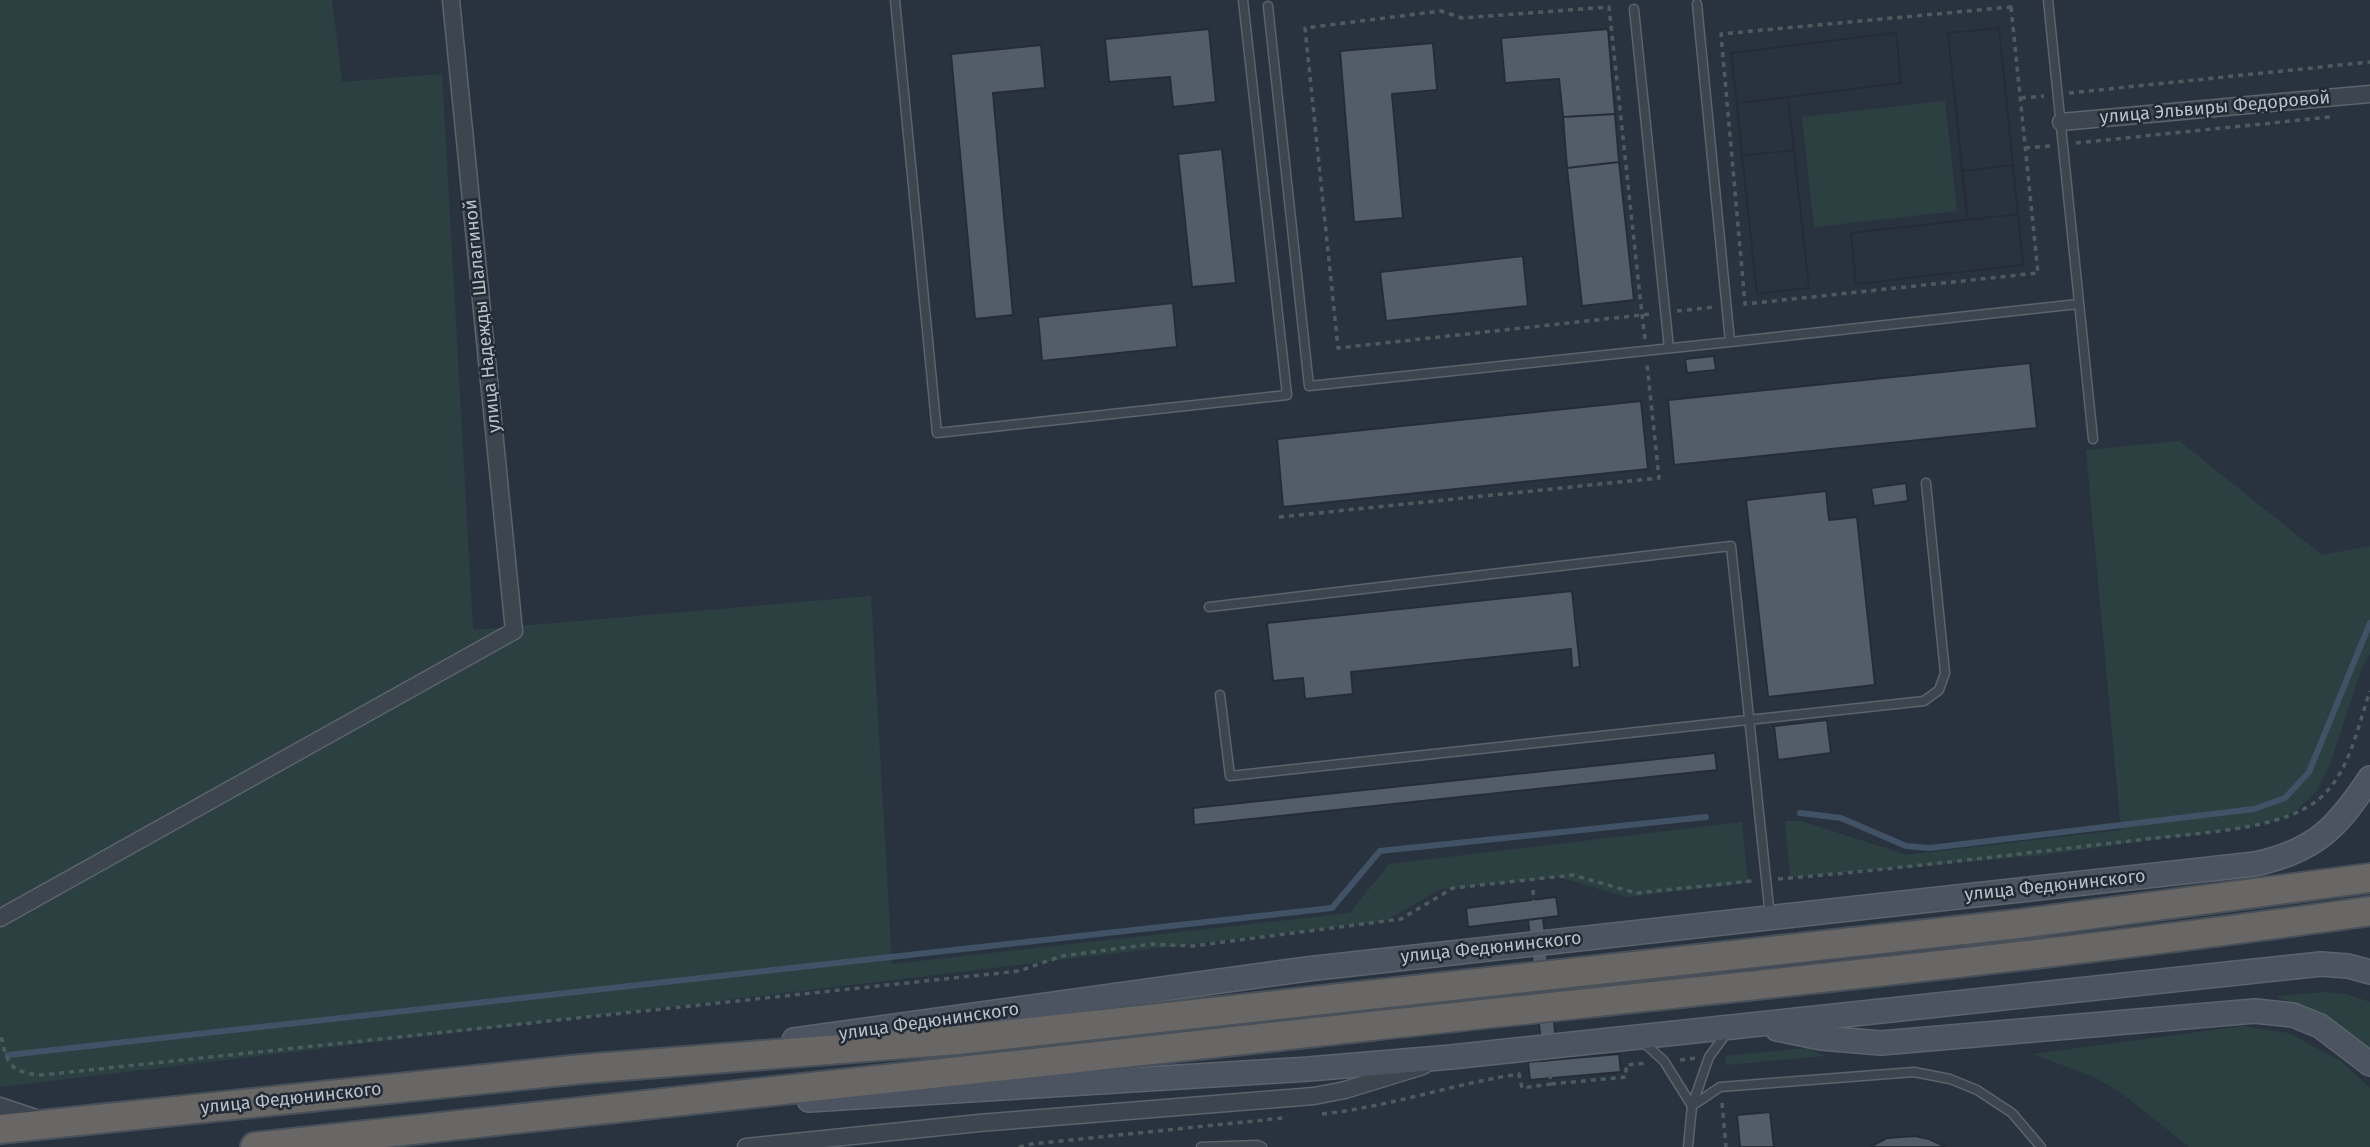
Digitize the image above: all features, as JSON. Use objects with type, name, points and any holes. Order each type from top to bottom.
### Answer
[{"type":"highway","name":"улица Федюнинского","points":[[0,1129],[582,1069],[957,1040],[2018,924],[2370,878]]},
{"type":"highway","points":[[255,1147],[592,1113],[959,1070],[2022,956],[2370,911]]},
{"type":"main road","name":"улица Федюнинского","points":[[582,1069],[1294,971],[2203,870],[2279,858],[2302,849],[2339,822],[2370,778]]},
{"type":"main road","points":[[592,1113],[961,1092],[1451,1057],[2321,964],[2348,966],[2370,972]]},
{"type":"main road","points":[[1757,1025],[1821,1038],[1881,1044],[2255,1011],[2293,1015],[2320,1026],[2370,1064]]},
{"type":"street","name":"улица Надежды Шалагиной","points":[[0,918],[514,631],[451,0]]},
{"type":"street","name":"улица Эльвиры Федоровой","points":[[2061,122],[2370,94]]},
{"type":"street","points":[[746,1147],[1314,1096],[1373,1083],[1451,1057]]},
{"type":"street","points":[[0,1105],[51,1124]]},
{"type":"lane","points":[[895,0],[937,433],[1287,395],[1243,0]]},
{"type":"lane","points":[[2049,0],[2093,439]]},
{"type":"lane","points":[[1697,4],[1730,342]]},
{"type":"lane","points":[[1268,6],[1309,386],[2078,304]]},
{"type":"lane","points":[[1634,9],[1669,348]]},
{"type":"lane","points":[[1220,695],[1230,776],[1924,701],[1939,690],[1945,673],[1926,484]]},
{"type":"lane","points":[[1209,607],[1731,546],[1770,917]]},
{"type":"lane","points":[[1688,1147],[1692,1105],[1709,1057],[1730,1028]]},
{"type":"lane","points":[[1637,1037],[1664,1061],[1692,1105]]},
{"type":"lane","points":[[1692,1105],[1720,1087],[1914,1072],[1950,1079],[1976,1090],[2012,1113],[2041,1147]]},
{"type":"lane","points":[[1201,1147],[1262,1147]]},
{"type":"path","points":[[1609,7],[1462,18],[1441,11],[1305,28],[1338,348],[2038,273],[2011,7],[1721,34],[1745,304]]},
{"type":"path","points":[[2020,99],[2370,62]]},
{"type":"path","points":[[2025,148],[2342,116]]},
{"type":"path","points":[[0,1039],[12,1067],[23,1074],[42,1075],[1019,971],[1062,957],[1152,944],[1192,946],[1401,919],[1453,888],[1573,876],[1636,893],[2228,829],[2283,819],[2311,806],[2331,788],[2350,754],[2370,691]]},
{"type":"path","points":[[1533,890],[1534,906]]},
{"type":"path","points":[[1550,1074],[1550,1084],[1626,1077],[1626,1065],[1709,1057]]},
{"type":"green space","points":[[0,0],[332,0],[342,82],[442,74],[473,630],[871,596],[892,964],[1350,913],[1389,864],[1742,822],[1748,883],[1627,897],[1558,877],[1441,889],[1385,921],[0,1087]]},
{"type":"green space","points":[[1945,101],[1957,211],[1814,227],[1802,117]]},
{"type":"green space","points":[[2179,441],[2322,555],[2370,546],[2370,654],[2361,670],[2331,761],[2317,791],[2296,811],[2273,821],[2241,828],[2044,855],[1790,877],[1785,821],[1801,821],[1907,855],[2121,830],[2086,450]]},
{"type":"green space","points":[[2327,992],[2346,994],[2370,1002],[2370,1048],[2337,1025],[2275,996]]},
{"type":"green space","points":[[2242,1026],[2288,1033],[2341,1061],[2370,1088],[2370,1147],[2189,1147],[2120,1092],[2094,1077],[2033,1054]]},
{"type":"green space","points":[[1807,1048],[1825,1056],[1725,1065],[1726,1056]]},
{"type":"building","points":[[1999,28],[2023,265],[1856,284],[1851,233],[1968,220],[1948,33]]},
{"type":"building","points":[[1999,28],[2013,165],[1962,171],[1948,33]]},
{"type":"building","points":[[1209,29],[1216,102],[1173,107],[1170,77],[1109,82],[1105,39]]},
{"type":"building","points":[[1608,29],[1615,114],[1563,117],[1559,79],[1505,83],[1501,38]]},
{"type":"building","points":[[1896,33],[1901,83],[1788,97],[1809,288],[1757,294],[1731,53]]},
{"type":"building","points":[[1896,33],[1901,83],[1737,103],[1731,53]]},
{"type":"building","points":[[1433,43],[1437,90],[1392,94],[1403,218],[1354,222],[1340,51]]},
{"type":"building","points":[[1041,45],[1045,88],[993,93],[1013,315],[975,319],[951,54]]},
{"type":"building","points":[[1788,97],[1794,150],[1742,156],[1737,103]]},
{"type":"building","points":[[1615,114],[1619,162],[1567,168],[1563,117]]},
{"type":"building","points":[[1222,149],[1236,283],[1192,287],[1178,154]]},
{"type":"building","points":[[1794,150],[1809,288],[1757,294],[1742,156]]},
{"type":"building","points":[[1619,162],[1634,300],[1582,306],[1567,168]]},
{"type":"building","points":[[2013,165],[2018,214],[1968,220],[1962,171]]},
{"type":"building","points":[[2018,214],[2023,265],[1856,284],[1851,233]]},
{"type":"building","points":[[1523,256],[1528,306],[1386,321],[1380,272]]},
{"type":"building","points":[[1173,303],[1177,347],[1042,361],[1038,317]]},
{"type":"building","points":[[1714,356],[1716,370],[1687,373],[1685,359]]},
{"type":"building","points":[[2030,363],[2037,428],[1674,465],[1668,400]]},
{"type":"building","points":[[1641,401],[1648,469],[1283,507],[1277,439]]},
{"type":"building","points":[[1906,483],[1908,501],[1874,506],[1871,488]]},
{"type":"building","points":[[1826,491],[1829,520],[1857,517],[1875,685],[1768,697],[1746,500]]},
{"type":"building","points":[[1572,591],[1580,667],[1572,668],[1571,649],[1351,672],[1353,694],[1305,699],[1303,678],[1273,681],[1267,623]]},
{"type":"building","points":[[1827,720],[1831,753],[1778,760],[1774,726]]},
{"type":"building","points":[[1715,753],[1717,770],[1194,825],[1193,808]]},
{"type":"building","points":[[1556,897],[1559,916],[1468,927],[1466,908]]},
{"type":"building","points":[[1543,918],[1558,1059],[1543,1061],[1528,920]]},
{"type":"building","points":[[1619,1054],[1621,1072],[1530,1080],[1528,1062]]},
{"type":"building","points":[[1770,1112],[1774,1147],[1740,1147],[1737,1115]]},
{"type":"building","points":[[1915,1136],[1946,1147],[1870,1147],[1887,1138]]},
{"type":"waterway","points":[[1800,813],[1841,818],[1906,846],[1930,848],[2254,809],[2285,798],[2309,772],[2370,623]]},
{"type":"waterway","points":[[8,1055],[1332,908],[1380,851],[1706,817]]}]
